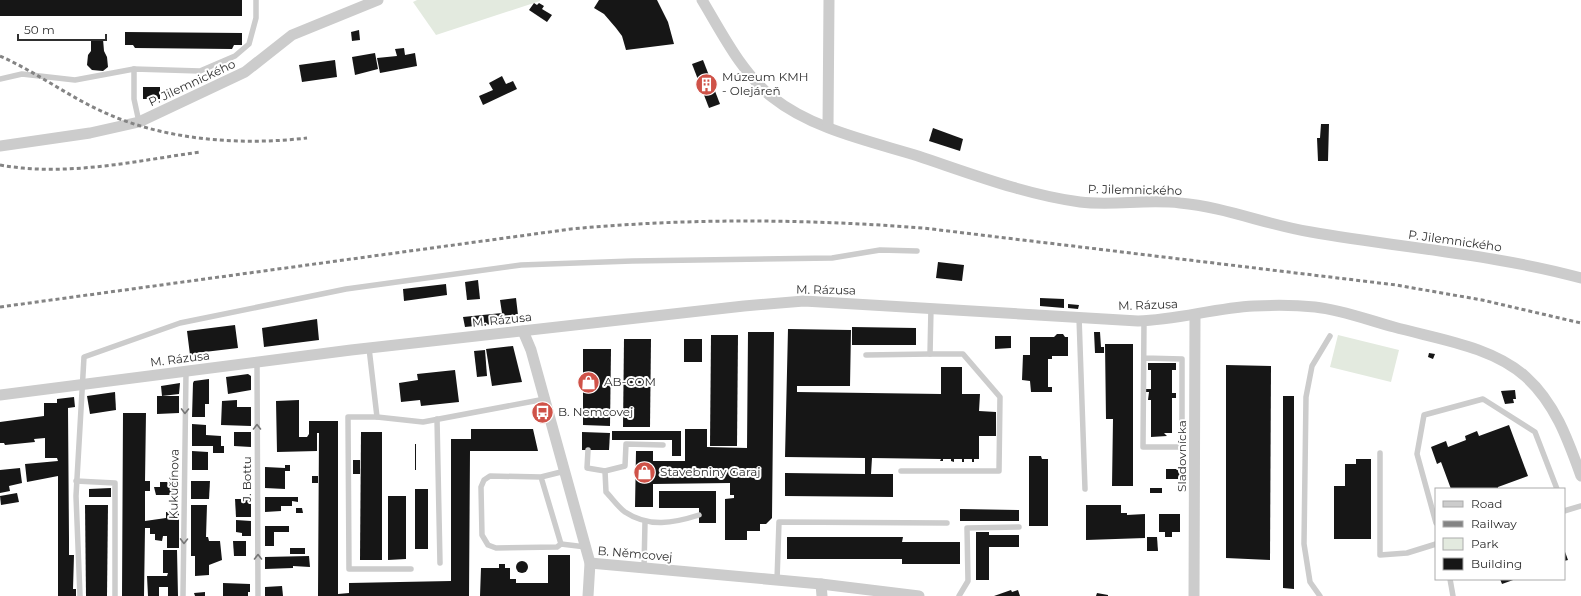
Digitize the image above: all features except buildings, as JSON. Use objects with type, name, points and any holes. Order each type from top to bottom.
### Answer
[{"type":"street","name":"P. Jilemnického","points":[[702,0],[734,54],[757,83],[771,96],[792,110],[828,127],[990,180],[1078,201],[1105,204],[1164,202],[1200,206],[1305,231],[1515,262],[1581,278]]},
{"type":"street","points":[[828,127],[829,0]]},
{"type":"street","name":"P. Jilemnického","points":[[0,146],[90,133],[139,122],[245,72],[292,35],[371,1]]},
{"type":"street","name":"M. Rázusa","points":[[0,395],[369,348],[736,307],[804,301],[1144,321],[1195,316],[1223,308],[1256,306],[1316,307],[1346,313],[1481,351],[1512,366],[1526,377],[1537,389],[1566,432],[1581,476]]},
{"type":"street","name":"Sladovnícka","points":[[1194,596],[1195,316]]},
{"type":"street","name":"B. Němcovej","points":[[523,331],[531,350],[590,563],[822,584],[919,596]]},
{"type":"street","points":[[588,596],[590,563]]},
{"type":"street","points":[[822,584],[822,596]]},
{"type":"lane","points":[[0,80],[22,74],[75,80],[134,69],[200,71],[235,56],[249,44],[256,18],[256,0]]},
{"type":"lane","points":[[134,69],[134,99],[139,122]]},
{"type":"lane","points":[[80,596],[76,481],[84,357],[180,323],[346,289],[520,265],[632,261],[832,258],[880,250],[917,251]]},
{"type":"lane","points":[[930,354],[931,308]]},
{"type":"lane","points":[[1079,317],[1085,489]]},
{"type":"lane","points":[[1144,321],[1143,447],[1182,447],[1182,359],[1144,358]]},
{"type":"lane","points":[[1320,596],[1310,582],[1304,544],[1306,397],[1312,366],[1330,336]]},
{"type":"lane","points":[[369,348],[377,417]]},
{"type":"lane","points":[[866,355],[962,354],[1000,397],[999,471],[901,471]]},
{"type":"lane","name":"J. Bottu","points":[[257,362],[258,596]]},
{"type":"lane","name":"Kukučínova","points":[[183,596],[186,372]]},
{"type":"lane","points":[[411,569],[349,569],[348,417],[377,417],[423,422],[545,399]]},
{"type":"lane","points":[[1435,519],[1417,454],[1424,415],[1483,399],[1535,432],[1557,488]]},
{"type":"lane","points":[[437,419],[440,563]]},
{"type":"lane","points":[[588,450],[587,468],[605,471],[625,466],[626,444],[663,445]]},
{"type":"lane","points":[[1380,453],[1380,555],[1407,553],[1435,544]]},
{"type":"lane","points":[[605,471],[606,492],[625,512],[645,522],[675,523],[699,515]]},
{"type":"lane","points":[[565,472],[541,477],[490,476],[484,480],[481,487],[482,535],[488,544],[496,548],[556,547],[561,544],[586,547]]},
{"type":"lane","points":[[541,477],[561,544]]},
{"type":"lane","points":[[76,481],[115,483],[115,596]]},
{"type":"lane","points":[[1565,510],[1581,506]]},
{"type":"lane","points":[[644,568],[645,522]]},
{"type":"lane","points":[[777,580],[779,522],[947,523]]},
{"type":"lane","points":[[959,596],[968,581],[967,528],[1019,527]]},
{"type":"lane","points":[[1450,580],[1453,596]]},
{"type":"green space","points":[[417,0],[540,1],[436,35],[413,2]]},
{"type":"green space","points":[[1338,335],[1399,350],[1391,382],[1330,367]]},
{"type":"railway","points":[[0,56],[99,110],[148,128],[174,134],[228,141],[307,138]]},
{"type":"railway","points":[[0,165],[25,168],[75,169],[200,152]]},
{"type":"railway","points":[[0,307],[571,229],[615,225],[703,221],[791,221],[923,228],[1396,285],[1482,300],[1581,323]]},
{"type":"place","name":"Múzeum KMH - Olejáreň","points":[[706,84]]},
{"type":"place","name":"AB-COM","points":[[589,382]]},
{"type":"place","name":"B. Nemcovej","points":[[543,412]]},
{"type":"place","name":"Stavebniny Garaj","points":[[644,472]]}]
